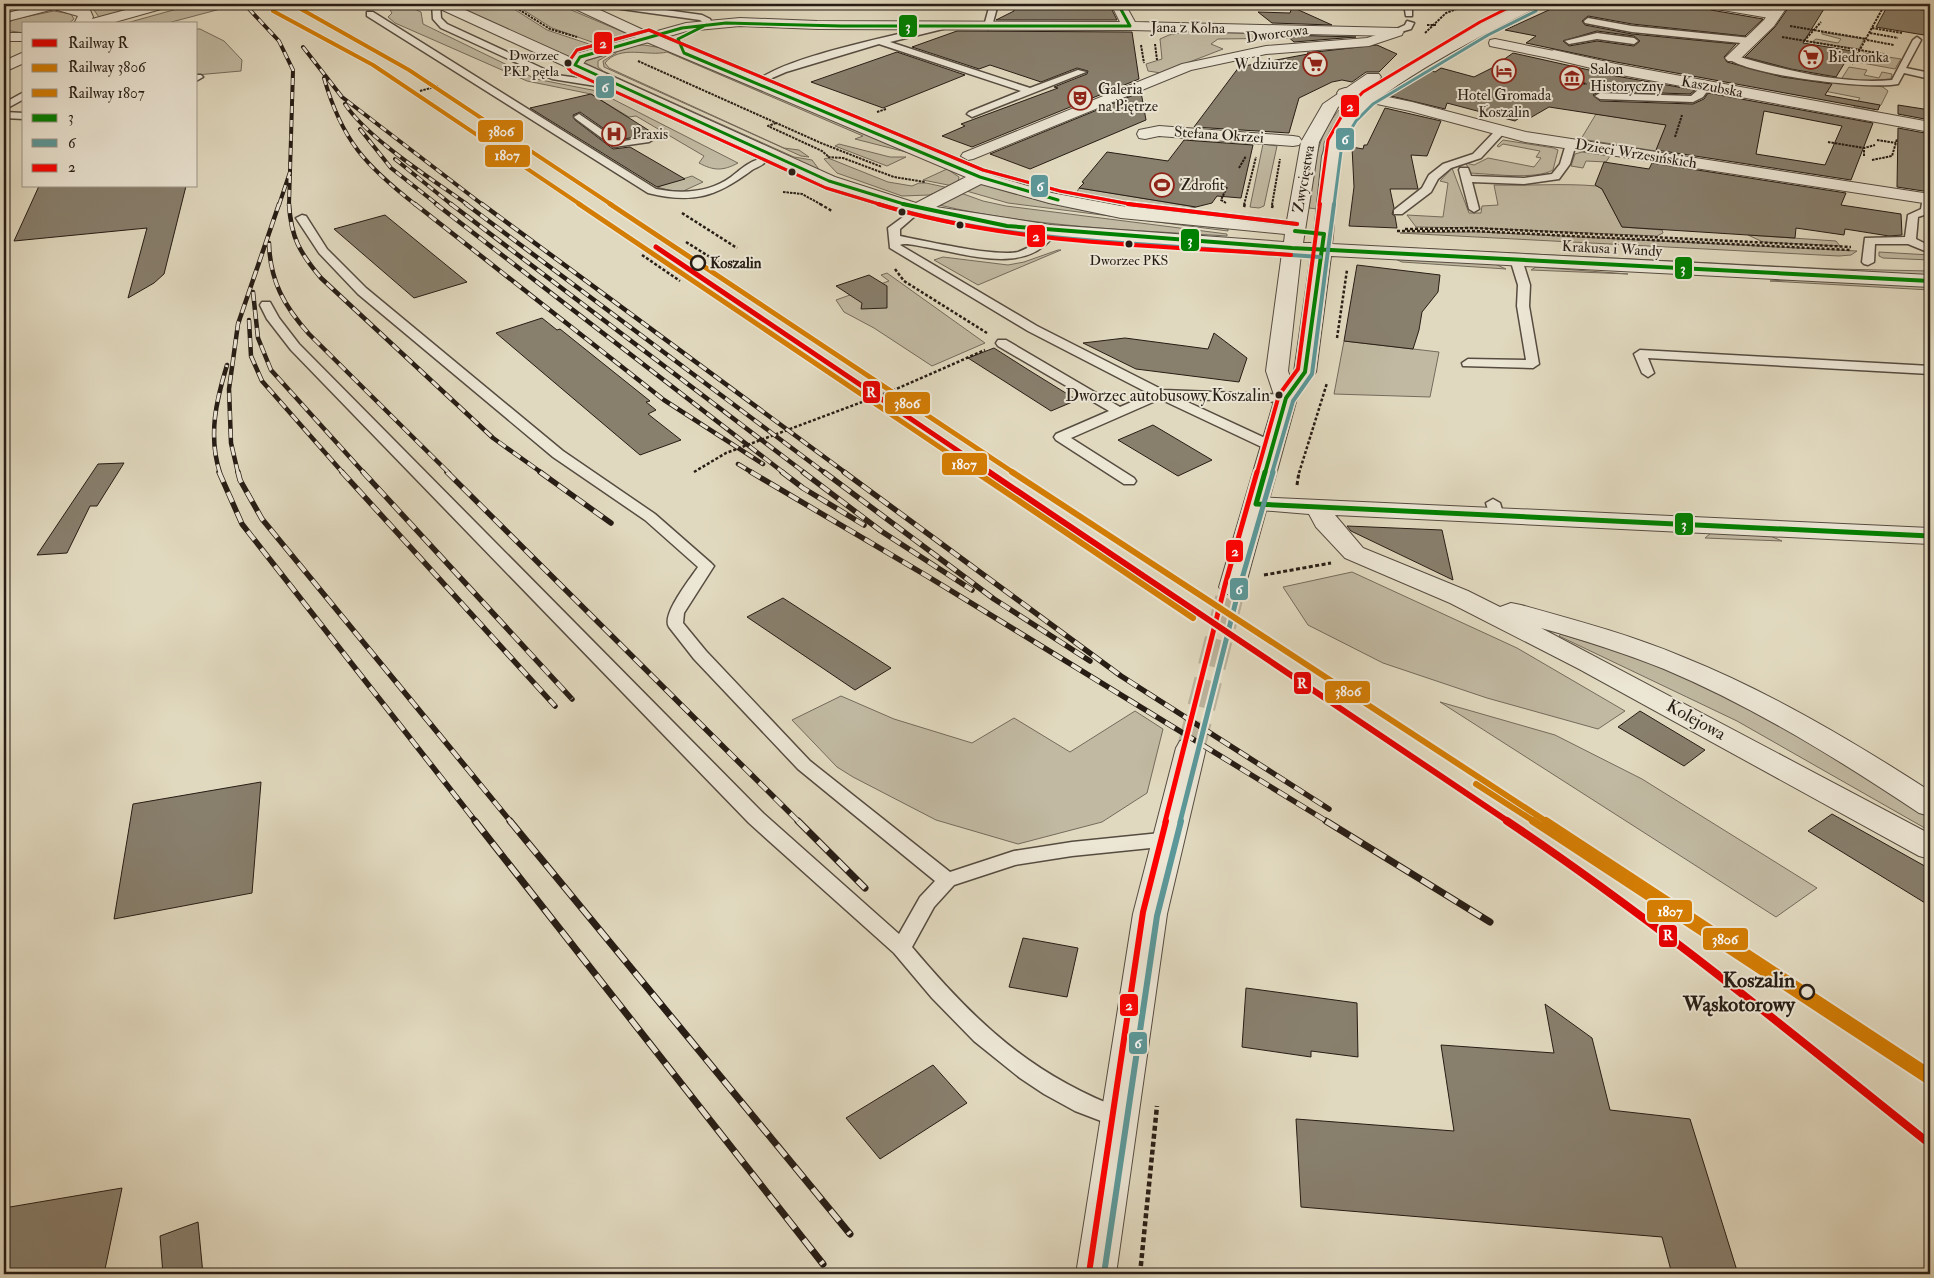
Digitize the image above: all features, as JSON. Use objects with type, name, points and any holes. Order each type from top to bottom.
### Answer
[{"type":"street","points":[[40,4],[58,4],[83,11],[86,17],[82,22]]},
{"type":"street","points":[[4,18],[58,4]]},
{"type":"street","points":[[97,22],[163,4]]},
{"type":"street","points":[[441,4],[830,181],[918,209],[1051,231],[1294,240]]},
{"type":"street","points":[[576,4],[684,53],[980,177],[1049,198],[1121,212],[1294,240]]},
{"type":"street","points":[[1107,26],[1109,4]]},
{"type":"street","points":[[1118,4],[1130,26]]},
{"type":"street","name":"Zwycięstwa","points":[[1286,398],[1277,371],[1294,240],[1310,142],[1324,113],[1345,93],[1457,27],[1505,4]]},
{"type":"street","name":"Zwycięstwa","points":[[1232,588],[1286,398],[1304,372],[1335,142],[1350,116],[1368,98],[1484,28],[1533,4]]},
{"type":"street","points":[[1711,4],[1767,23],[1733,58]]},
{"type":"street","name":"Jana z Kolna","points":[[575,65],[580,57],[647,37],[686,27],[740,22],[944,26],[1130,26],[1397,32]]},
{"type":"street","name":"Jana z Kolna","points":[[684,53],[678,39],[708,24]]},
{"type":"street","name":"Dworcowa","points":[[969,154],[1187,68],[1266,50],[1369,42],[1397,32]]},
{"type":"street","points":[[4,37],[22,37]]},
{"type":"street","name":"Kaszubska","points":[[1495,43],[1563,49],[1706,86],[1930,127]]},
{"type":"street","points":[[4,67],[22,58]]},
{"type":"street","name":"Dzieci Wrzesińskich","points":[[1345,93],[1418,109],[1500,132],[1929,199]]},
{"type":"street","name":"Stefana Okrzei","points":[[1145,134],[1159,132],[1293,141]]},
{"type":"street","points":[[918,209],[980,177]]},
{"type":"street","name":"Krakusa i Wandy","points":[[1294,240],[1516,260],[1930,281]]},
{"type":"street","name":"Krakusa i Wandy","points":[[1322,242],[1861,253],[1930,265]]},
{"type":"street","points":[[1256,504],[1320,509],[1495,509],[1930,536]]},
{"type":"street","name":"Kolejowa","points":[[1320,509],[1325,522],[1345,546],[1354,553],[1459,597],[1650,695],[1930,848]]},
{"type":"street","name":"Kolejowa","points":[[1459,597],[1541,619],[1694,671],[1850,753],[1930,805]]},
{"type":"street","points":[[1096,1274],[1118,1117],[1150,914],[1191,748]]},
{"type":"lane","points":[[436,4],[437,19],[444,26],[555,77],[570,81],[621,86]]},
{"type":"lane","name":"Jana z Kolna","points":[[607,4],[702,18],[708,24]]},
{"type":"lane","points":[[988,26],[994,4]]},
{"type":"lane","points":[[1397,32],[1408,27],[1410,18],[1408,4]]},
{"type":"lane","points":[[370,14],[652,191],[673,197],[691,196],[730,182],[753,164],[760,162]]},
{"type":"lane","points":[[1633,19],[1667,27],[1676,33]]},
{"type":"lane","points":[[1588,21],[1632,29],[1676,33],[1767,23]]},
{"type":"lane","points":[[759,84],[778,72],[879,41],[925,32],[944,26]]},
{"type":"lane","points":[[1563,49],[1597,36],[1634,42]]},
{"type":"lane","points":[[1733,58],[1738,62],[1758,68],[1868,83],[1895,82],[1917,40]]},
{"type":"lane","points":[[879,41],[1030,91]]},
{"type":"lane","points":[[1900,71],[1930,76]]},
{"type":"lane","points":[[972,114],[1081,72]]},
{"type":"lane","points":[[1600,96],[1692,99],[1700,95],[1706,86]]},
{"type":"lane","points":[[4,107],[22,96]]},
{"type":"lane","points":[[4,115],[22,116]]},
{"type":"lane","points":[[579,118],[618,145],[649,139]]},
{"type":"lane","points":[[1398,212],[1427,190],[1433,177],[1447,166],[1477,156],[1500,132]]},
{"type":"lane","points":[[1466,180],[1524,181],[1555,177],[1565,164],[1571,144]]},
{"type":"lane","points":[[1462,160],[1474,208]]},
{"type":"lane","points":[[1910,241],[1913,215],[1926,211],[1929,199]]},
{"type":"lane","points":[[918,209],[894,228],[894,246],[1036,331],[1160,394],[1273,447]]},
{"type":"lane","points":[[302,218],[323,251],[362,291],[558,454],[650,517],[706,566],[676,613],[675,624],[700,655],[804,765],[947,880]]},
{"type":"lane","points":[[895,239],[1006,256],[1022,255],[1036,248],[1047,239],[1051,231]]},
{"type":"lane","points":[[1861,253],[1869,240],[1910,241],[1930,250]]},
{"type":"lane","points":[[1468,363],[1533,364],[1524,306],[1524,285],[1516,260]]},
{"type":"lane","points":[[266,305],[273,319],[296,348],[756,818],[900,948],[958,1013],[1033,1077],[1079,1103],[1118,1117]]},
{"type":"lane","points":[[1002,343],[1118,411]]},
{"type":"lane","points":[[1648,373],[1640,354],[1930,370]]},
{"type":"lane","points":[[1129,480],[1061,437],[1160,394],[1286,398]]},
{"type":"lane","points":[[900,948],[927,902],[947,880],[1014,858],[1072,849],[1170,839]]},
{"type":"path","points":[[510,4],[550,29],[580,38]]},
{"type":"path","points":[[1420,37],[1434,28],[1446,13],[1470,4]]},
{"type":"path","points":[[1900,71],[1850,64],[1861,51],[1886,4],[1930,7]]},
{"type":"path","points":[[1907,5],[1930,10]]},
{"type":"path","points":[[1804,41],[1822,22]]},
{"type":"path","points":[[1767,23],[1894,45]]},
{"type":"path","points":[[1767,23],[1804,41],[1889,56],[1898,37],[1870,33]]},
{"type":"path","points":[[638,62],[882,167]]},
{"type":"path","points":[[420,91],[438,86]]},
{"type":"path","points":[[1872,160],[1892,156],[1903,122]]},
{"type":"path","points":[[776,123],[768,126],[822,151],[830,157]]},
{"type":"path","points":[[1877,140],[1896,143]]},
{"type":"path","points":[[1828,142],[1864,148],[1875,145]]},
{"type":"path","points":[[1864,148],[1864,156]]},
{"type":"path","points":[[1242,212],[1258,149]]},
{"type":"path","points":[[1239,168],[1248,153]]},
{"type":"path","points":[[1272,208],[1281,153]]},
{"type":"path","points":[[823,158],[843,158],[894,178],[930,182]]},
{"type":"path","points":[[1227,187],[1220,200],[1228,204]]},
{"type":"path","points":[[783,192],[802,194],[832,211]]},
{"type":"path","points":[[691,196],[668,204],[736,248]]},
{"type":"path","points":[[1402,229],[1473,228],[1861,253]]},
{"type":"path","points":[[1396,231],[1474,231],[1861,253]]},
{"type":"path","points":[[686,242],[726,267]]},
{"type":"path","points":[[642,255],[680,281]]},
{"type":"path","points":[[1336,343],[1348,264]]},
{"type":"path","points":[[895,269],[904,281],[1002,343]]},
{"type":"path","points":[[694,472],[726,453],[894,390],[1002,343]]},
{"type":"path","points":[[1300,489],[1297,481],[1300,468],[1328,378]]},
{"type":"path","points":[[1258,578],[1334,562],[1354,553]]},
{"type":"shaded area","points":[[152,4],[99,17],[94,10],[78,5]]},
{"type":"shaded area","points":[[195,4],[223,4],[228,7],[172,22],[130,22]]},
{"type":"shaded area","points":[[379,4],[404,4],[421,12],[423,24],[536,79],[597,91],[738,163],[728,168],[718,169],[704,166],[699,163],[704,156],[636,116],[629,117],[591,94],[527,81],[395,23],[388,17],[392,13],[388,7]]},
{"type":"shaded area","points":[[452,4],[506,4],[547,30],[601,48],[569,57]]},
{"type":"shaded area","points":[[514,4],[557,4],[635,37],[606,47],[552,28]]},
{"type":"shaded area","points":[[1515,4],[1522,4],[1483,23],[1451,42],[1446,41],[1478,21]]},
{"type":"shaded area","points":[[54,11],[71,14],[74,19],[70,22],[22,22],[22,33],[4,30],[4,25],[15,19]]},
{"type":"shaded area","points":[[198,29],[224,41],[242,60],[241,71],[198,75]]},
{"type":"shaded area","points":[[1185,32],[1296,34],[1298,38],[1218,39],[1211,44],[1223,49],[1161,73],[1148,71],[1146,64],[1162,59],[1160,39]]},
{"type":"shaded area","points":[[1822,32],[1864,39],[1859,49],[1812,42],[1816,39],[1838,43],[1841,39],[1822,34]]},
{"type":"shaded area","points":[[644,45],[662,48],[906,152],[855,139],[863,136],[667,52],[626,52],[611,57],[605,63],[609,68],[784,148],[799,150],[809,157],[801,156],[604,67],[603,61],[616,53],[616,51],[628,46]]},
{"type":"shaded area","points":[[1440,45],[1445,46],[1371,88],[1368,87]]},
{"type":"shaded area","points":[[611,53],[598,61],[598,67],[603,71],[794,157],[812,160],[821,172],[583,62]]},
{"type":"shaded area","points":[[1863,53],[1901,59],[1895,69],[1857,62]]},
{"type":"shaded area","points":[[1849,67],[1867,70],[1864,75],[1879,78],[1882,72],[1892,74],[1891,79],[1864,81],[1842,78]]},
{"type":"shaded area","points":[[1828,78],[1883,87],[1888,91],[1881,105],[1873,111],[1854,107],[1860,98],[1819,90]]},
{"type":"shaded area","points":[[1350,104],[1331,129],[1324,143],[1317,209],[1309,208],[1316,159],[1323,136],[1338,111]]},
{"type":"shaded area","points":[[1596,114],[1667,125],[1656,151],[1581,139]]},
{"type":"shaded area","points":[[1503,140],[1558,150],[1553,170],[1525,176],[1470,173],[1466,163],[1474,165],[1488,158],[1534,167],[1541,158],[1536,157],[1540,151],[1503,144],[1499,147],[1497,146]]},
{"type":"shaded area","points":[[839,144],[890,157],[906,157],[887,166],[835,146]]},
{"type":"shaded area","points":[[1263,144],[1277,146],[1264,206],[1259,208],[1250,207]]},
{"type":"shaded area","points":[[1582,152],[1610,156],[1606,162],[1586,161],[1583,168],[1571,166],[1575,154]]},
{"type":"shaded area","points":[[828,158],[888,182],[912,186],[926,183],[949,188],[929,195],[902,196],[837,173],[824,159]]},
{"type":"shaded area","points":[[1452,168],[1469,213],[1481,213],[1482,206],[1498,205],[1494,185],[1597,186],[1602,189],[1622,227],[1662,230],[1663,233],[1657,236],[1416,227],[1407,215],[1443,217],[1448,183],[1440,181]]},
{"type":"shaded area","points":[[947,169],[959,177],[958,182],[953,186],[923,180]]},
{"type":"shaded area","points":[[692,176],[703,182],[679,193],[657,187]]},
{"type":"shaded area","points":[[979,183],[1048,203],[1101,214],[1228,229],[1228,231],[1008,203],[963,190]]},
{"type":"shaded area","points":[[1079,188],[1196,207],[1188,209],[1132,202],[1077,192]]},
{"type":"shaded area","points":[[958,192],[983,201],[1006,206],[1227,234],[1227,236],[1046,223],[939,205]]},
{"type":"shaded area","points":[[1480,232],[1857,251],[1851,255],[1839,256],[1400,233]]},
{"type":"shaded area","points":[[1748,235],[1836,241],[1840,246],[1763,242]]},
{"type":"shaded area","points":[[1390,247],[1834,269],[1930,271],[1930,276],[1390,249]]},
{"type":"shaded area","points":[[1061,250],[978,285],[934,260],[943,257],[1008,265],[1024,262]]},
{"type":"shaded area","points":[[1879,252],[1930,255],[1930,260],[1883,258],[1879,256]]},
{"type":"shaded area","points":[[1393,258],[1495,264],[1506,269],[1402,262]]},
{"type":"shaded area","points":[[1536,267],[1628,274],[1531,270]]},
{"type":"shaded area","points":[[887,273],[985,343],[932,366],[874,328],[844,312],[836,300],[889,281],[881,275]]},
{"type":"shaded area","points":[[1798,279],[1930,286],[1930,290],[1770,281]]},
{"type":"shaded area","points":[[1344,341],[1439,352],[1430,397],[1334,394]]},
{"type":"shaded area","points":[[1711,533],[1768,535],[1782,541],[1705,538]]},
{"type":"shaded area","points":[[1352,572],[1517,648],[1625,711],[1598,729],[1487,698],[1383,663],[1308,625],[1283,587]]},
{"type":"shaded area","points":[[1561,634],[1671,668],[1853,762],[1930,812],[1930,831],[1737,721],[1559,636]]},
{"type":"shaded area","points":[[841,696],[894,719],[972,743],[1014,718],[1070,752],[1135,711],[1163,729],[1147,793],[1102,822],[1018,844],[936,820],[837,767],[792,720]]},
{"type":"shaded area","points":[[1440,702],[1555,735],[1642,779],[1817,888],[1776,917]]},
{"type":"building","points":[[1013,4],[1109,4],[1117,20],[996,20],[1014,11]]},
{"type":"building","points":[[1562,4],[1637,4],[1660,9],[1661,4],[1703,4],[1711,10],[1763,19],[1745,36],[1632,24],[1588,16],[1582,21],[1585,25],[1632,34],[1736,44],[1724,57],[1727,62],[1782,77],[1832,84],[1825,95],[1880,105],[1878,110],[1616,62],[1526,43],[1536,36],[1505,30]],"holes":[[[1597,31],[1634,36],[1640,41],[1634,46],[1597,41],[1569,46],[1563,41]]]},
{"type":"building","points":[[1791,4],[1827,4],[1803,43],[1852,51],[1836,77],[1791,69],[1745,57],[1775,27]]},
{"type":"building","points":[[1888,5],[1930,11],[1930,36],[1876,27]]},
{"type":"building","points":[[1292,7],[1332,25],[1272,23],[1258,12],[1290,13]]},
{"type":"building","points":[[957,31],[1132,32],[1139,79],[972,147],[942,136],[965,126],[961,124],[1058,88],[1054,87],[1087,74],[1088,71],[1077,68],[1041,82],[990,65],[979,69],[912,47]]},
{"type":"building","points":[[1286,35],[1356,37],[1294,42]]},
{"type":"building","points":[[1377,45],[1397,54],[1379,72],[1366,72],[1352,82],[1342,80],[1332,82],[1299,98],[1289,133],[1194,127],[1239,67],[1307,53]]},
{"type":"building","points":[[897,52],[965,75],[883,108],[811,82]]},
{"type":"building","points":[[1513,53],[1616,76],[1695,90],[1690,94],[1600,91],[1593,95],[1600,101],[1693,104],[1704,99],[1708,93],[1873,123],[1851,180],[1656,150],[1666,125],[1549,107],[1530,118],[1522,116],[1515,121],[1447,103],[1445,109],[1391,96],[1393,91],[1428,69],[1435,72],[1441,68],[1474,77],[1492,68]],"holes":[[[1764,111],[1842,126],[1825,165],[1756,154]]]},
{"type":"building","points":[[1141,92],[1146,120],[1030,169],[990,154]]},
{"type":"building","points":[[591,94],[653,133],[620,140],[580,112],[573,115],[575,120],[613,149],[630,147],[685,179],[657,187],[530,108]]},
{"type":"building","points":[[1898,105],[1930,110],[1930,120],[1898,114]]},
{"type":"building","points":[[1385,108],[1441,121],[1427,156],[1411,155],[1418,189],[1390,189],[1394,208],[1392,214],[1395,216],[1397,228],[1349,226],[1354,187],[1352,147],[1363,149],[1364,145],[1367,145]]},
{"type":"building","points":[[1898,128],[1930,134],[1930,192],[1897,187]]},
{"type":"building","points":[[1184,140],[1253,145],[1241,198],[1217,196],[1212,203],[1196,207],[1079,188],[1107,152],[1168,161]]},
{"type":"building","points":[[1604,162],[1649,169],[1652,163],[1846,193],[1841,205],[1901,214],[1902,235],[1889,236],[1845,229],[1844,235],[1796,228],[1795,238],[1622,227],[1602,189],[1595,185]]},
{"type":"building","points":[[38,188],[186,188],[164,274],[154,283],[128,298],[147,228],[14,241]]},
{"type":"building","points":[[385,215],[467,282],[414,298],[334,229]]},
{"type":"building","points":[[1357,265],[1440,275],[1438,292],[1422,312],[1413,349],[1344,341]]},
{"type":"building","points":[[869,275],[887,286],[887,308],[861,309],[862,303],[836,286]]},
{"type":"building","points":[[542,318],[557,330],[560,329],[650,401],[646,402],[656,410],[648,414],[681,440],[640,455],[496,333]]},
{"type":"building","points":[[1214,333],[1247,358],[1239,382],[1136,369],[1083,343],[1125,338],[1208,349]]},
{"type":"building","points":[[994,348],[1077,400],[1051,411],[968,358]]},
{"type":"building","points":[[1153,425],[1212,460],[1178,476],[1118,440]]},
{"type":"building","points":[[124,463],[97,506],[90,506],[67,553],[37,555],[98,464]]},
{"type":"building","points":[[1347,526],[1442,530],[1453,580],[1351,531]]},
{"type":"building","points":[[783,598],[891,668],[855,690],[747,617]]},
{"type":"building","points":[[1640,711],[1705,750],[1684,766],[1618,727]]},
{"type":"building","points":[[261,782],[252,893],[114,919],[133,804]]},
{"type":"building","points":[[1832,814],[1930,869],[1930,906],[1808,831]]},
{"type":"building","points":[[1023,938],[1078,948],[1067,997],[1009,987]]},
{"type":"building","points":[[1246,988],[1357,1003],[1358,1057],[1311,1051],[1311,1057],[1242,1047]]},
{"type":"building","points":[[1545,1004],[1592,1038],[1610,1110],[1690,1119],[1738,1274],[1672,1274],[1662,1237],[1301,1207],[1296,1119],[1454,1131],[1441,1045],[1554,1053]]},
{"type":"building","points":[[933,1065],[967,1103],[880,1159],[846,1118]]},
{"type":"building","points":[[122,1188],[104,1274],[4,1274],[4,1208]]},
{"type":"building","points":[[198,1222],[203,1274],[163,1274],[160,1236]]},
{"type":"tunnel","points":[[1191,748],[1232,587]]},
{"type":"railway","points":[[249,9],[279,41],[293,70],[290,172]]},
{"type":"railway","points":[[303,47],[342,97],[483,205]]},
{"type":"railway","points":[[324,78],[339,119],[358,150],[383,178],[416,205]]},
{"type":"railway","points":[[345,104],[369,131],[419,171],[468,205]]},
{"type":"railway","points":[[360,129],[391,168],[438,205]]},
{"type":"railway","points":[[395,159],[452,205]]},
{"type":"railway","points":[[279,205],[290,172]]},
{"type":"railway","points":[[289,204],[290,172]]},
{"type":"railway","points":[[238,473],[231,443],[229,389],[238,324],[279,204]]},
{"type":"railway","points":[[289,204],[294,236],[307,261],[321,278],[493,438],[542,473]]},
{"type":"railway","points":[[415,204],[664,400],[763,464]]},
{"type":"railway","points":[[436,204],[784,473]]},
{"type":"railway","points":[[451,204],[805,473]]},
{"type":"railway","points":[[466,204],[825,473]]},
{"type":"railway","points":[[482,204],[846,473]]},
{"type":"railway","points":[[269,243],[272,269],[280,292],[300,324],[449,473]]},
{"type":"railway","points":[[253,292],[258,338],[271,370],[364,473]]},
{"type":"railway","points":[[249,320],[251,356],[262,381],[343,473]]},
{"type":"railway","points":[[220,473],[214,446],[214,432],[217,405],[227,365]]},
{"type":"railway","points":[[738,464],[753,473]]},
{"type":"railway","points":[[219,472],[242,524],[476,822]]},
{"type":"railway","points":[[238,472],[240,480],[262,519],[511,822]]},
{"type":"railway","points":[[342,472],[555,706]]},
{"type":"railway","points":[[363,472],[572,699]]},
{"type":"railway","points":[[447,472],[799,822]]},
{"type":"railway","points":[[540,472],[611,523]]},
{"type":"railway","points":[[751,472],[927,576],[1328,822]]},
{"type":"railway","points":[[782,472],[803,488],[864,525]]},
{"type":"railway","points":[[803,472],[881,531],[972,590]]},
{"type":"railway","points":[[824,472],[994,599],[1090,661]]},
{"type":"railway","points":[[844,472],[1121,676],[1329,809]]},
{"type":"railway","points":[[475,821],[823,1264]]},
{"type":"railway","points":[[510,821],[850,1234]]},
{"type":"railway","points":[[1326,821],[1490,922]]},
{"type":"railway","points":[[799,822],[865,888]]},
{"type":"rail line","name":"3806","points":[[292,4],[409,70],[889,391],[1930,1073]]},
{"type":"rail line","name":"1807","points":[[273,11],[373,65],[1193,618]]},
{"type":"rail line","name":"R","points":[[656,247],[1571,864],[1690,952],[1930,1144]]},
{"type":"rail line","name":"1807","points":[[1476,784],[1926,1079]]},
{"type":"transit line","name":"3","points":[[1118,4],[1130,26],[841,26],[726,23],[682,28],[580,57],[575,65],[829,181],[918,209],[1007,226],[1292,248],[1930,281]]},
{"type":"transit line","name":"2","points":[[1089,1273],[1143,912],[1225,585],[1279,395],[1298,369],[1328,140],[1344,112],[1363,92],[1480,22],[1516,4]]},
{"type":"transit line","name":"6","points":[[1104,1274],[1157,916],[1239,589],[1293,401],[1312,374],[1342,144],[1356,121],[1373,104],[1488,35],[1536,11]]},
{"type":"transit line","name":"3","points":[[706,25],[678,39],[684,53],[980,177],[1058,200]]},
{"type":"transit line","name":"6","points":[[1297,224],[1138,206],[1021,182],[983,170],[649,30],[577,50],[568,63],[568,68],[572,72],[826,188],[916,216],[959,225],[1050,238],[1320,257]]},
{"type":"transit line","name":"2","points":[[1291,255],[1050,238],[959,225],[916,216],[826,188],[572,72],[568,68],[568,63],[577,50],[649,30],[983,170],[1021,182],[1138,206],[1297,224]]},
{"type":"transit line","name":"3","points":[[1295,231],[1324,234],[1305,372],[1286,398],[1256,504],[1930,536]]},
{"type":"place","name":"Biedronka","points":[[1811,57]]},
{"type":"place","name":"Dworzec PKP pętla","points":[[568,63]]},
{"type":"place","name":"W dziurze","points":[[1315,64]]},
{"type":"place","name":"Hotel Gromada Koszalin","points":[[1504,71]]},
{"type":"place","name":"Salon Historyczny","points":[[1572,78]]},
{"type":"place","name":"Galeria na Piętrze","points":[[1080,98]]},
{"type":"place","name":"Praxis","points":[[614,134]]},
{"type":"place","name":"Zdrofit","points":[[1162,185]]},
{"type":"place","name":"Dworzec PKS","points":[[1129,244]]},
{"type":"place","name":"Koszalin","points":[[698,263]]},
{"type":"place","name":"Dworzec autobusowy Koszalin","points":[[1279,395]]},
{"type":"place","name":"Koszalin Wąskotorowy","points":[[1807,992]]}]
